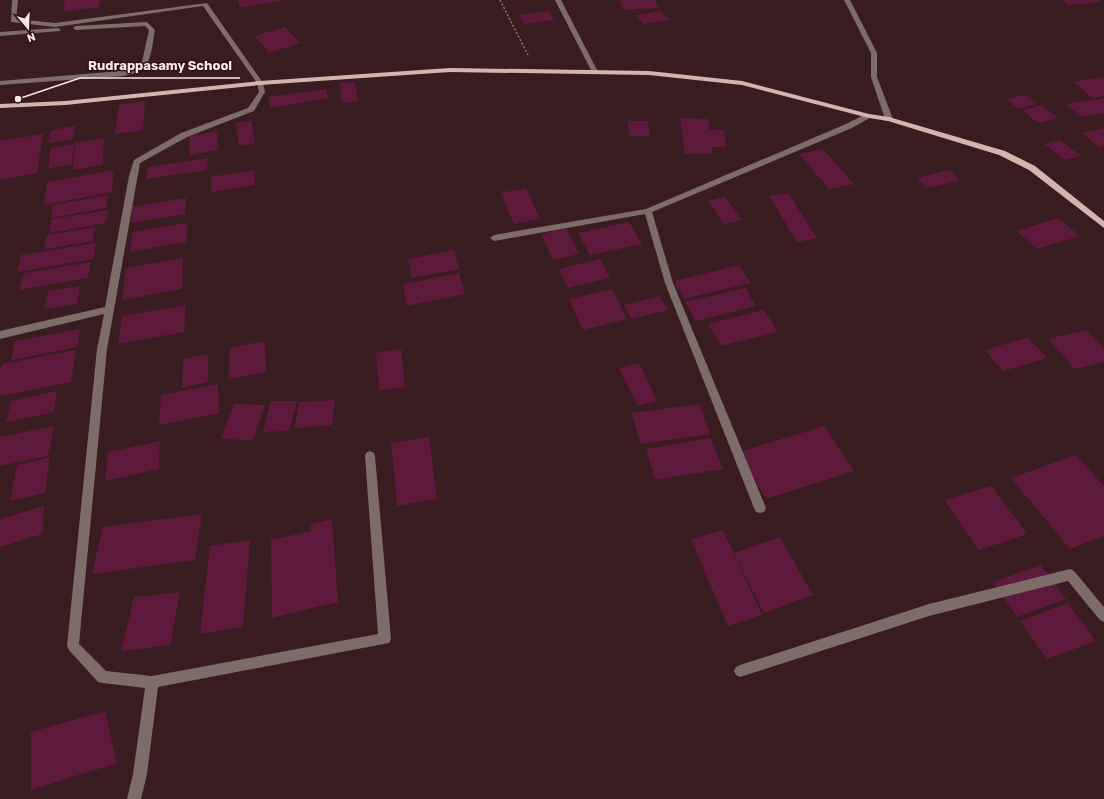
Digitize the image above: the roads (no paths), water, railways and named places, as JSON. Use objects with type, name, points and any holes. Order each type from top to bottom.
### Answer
[{"type":"main road","points":[[0,106],[65,103],[260,83],[450,70],[649,73],[742,84],[869,116],[889,119],[1002,153],[1032,168],[1104,225]]},
{"type":"street","points":[[16,0],[13,21],[55,25],[205,4],[260,83],[262,92],[251,109],[184,135],[137,162],[133,176],[102,349],[73,646],[103,677],[152,682],[385,639],[370,456]]},
{"type":"street","points":[[558,0],[595,72]]},
{"type":"street","points":[[848,0],[874,52],[874,77],[889,119]]},
{"type":"street","points":[[17,33],[29,22]]},
{"type":"street","points":[[0,34],[129,24],[147,24],[152,30],[145,63],[135,72],[0,83]]},
{"type":"street","points":[[494,238],[648,211],[849,126],[869,116]]},
{"type":"street","points":[[648,211],[670,284],[760,508]]},
{"type":"street","points":[[0,336],[109,309]]},
{"type":"street","points":[[740,671],[929,610],[1070,575],[1104,616]]},
{"type":"street","points":[[134,799],[140,774],[152,682]]},
{"type":"place","name":"Rudrappasamy School","points":[[18,99]]}]
